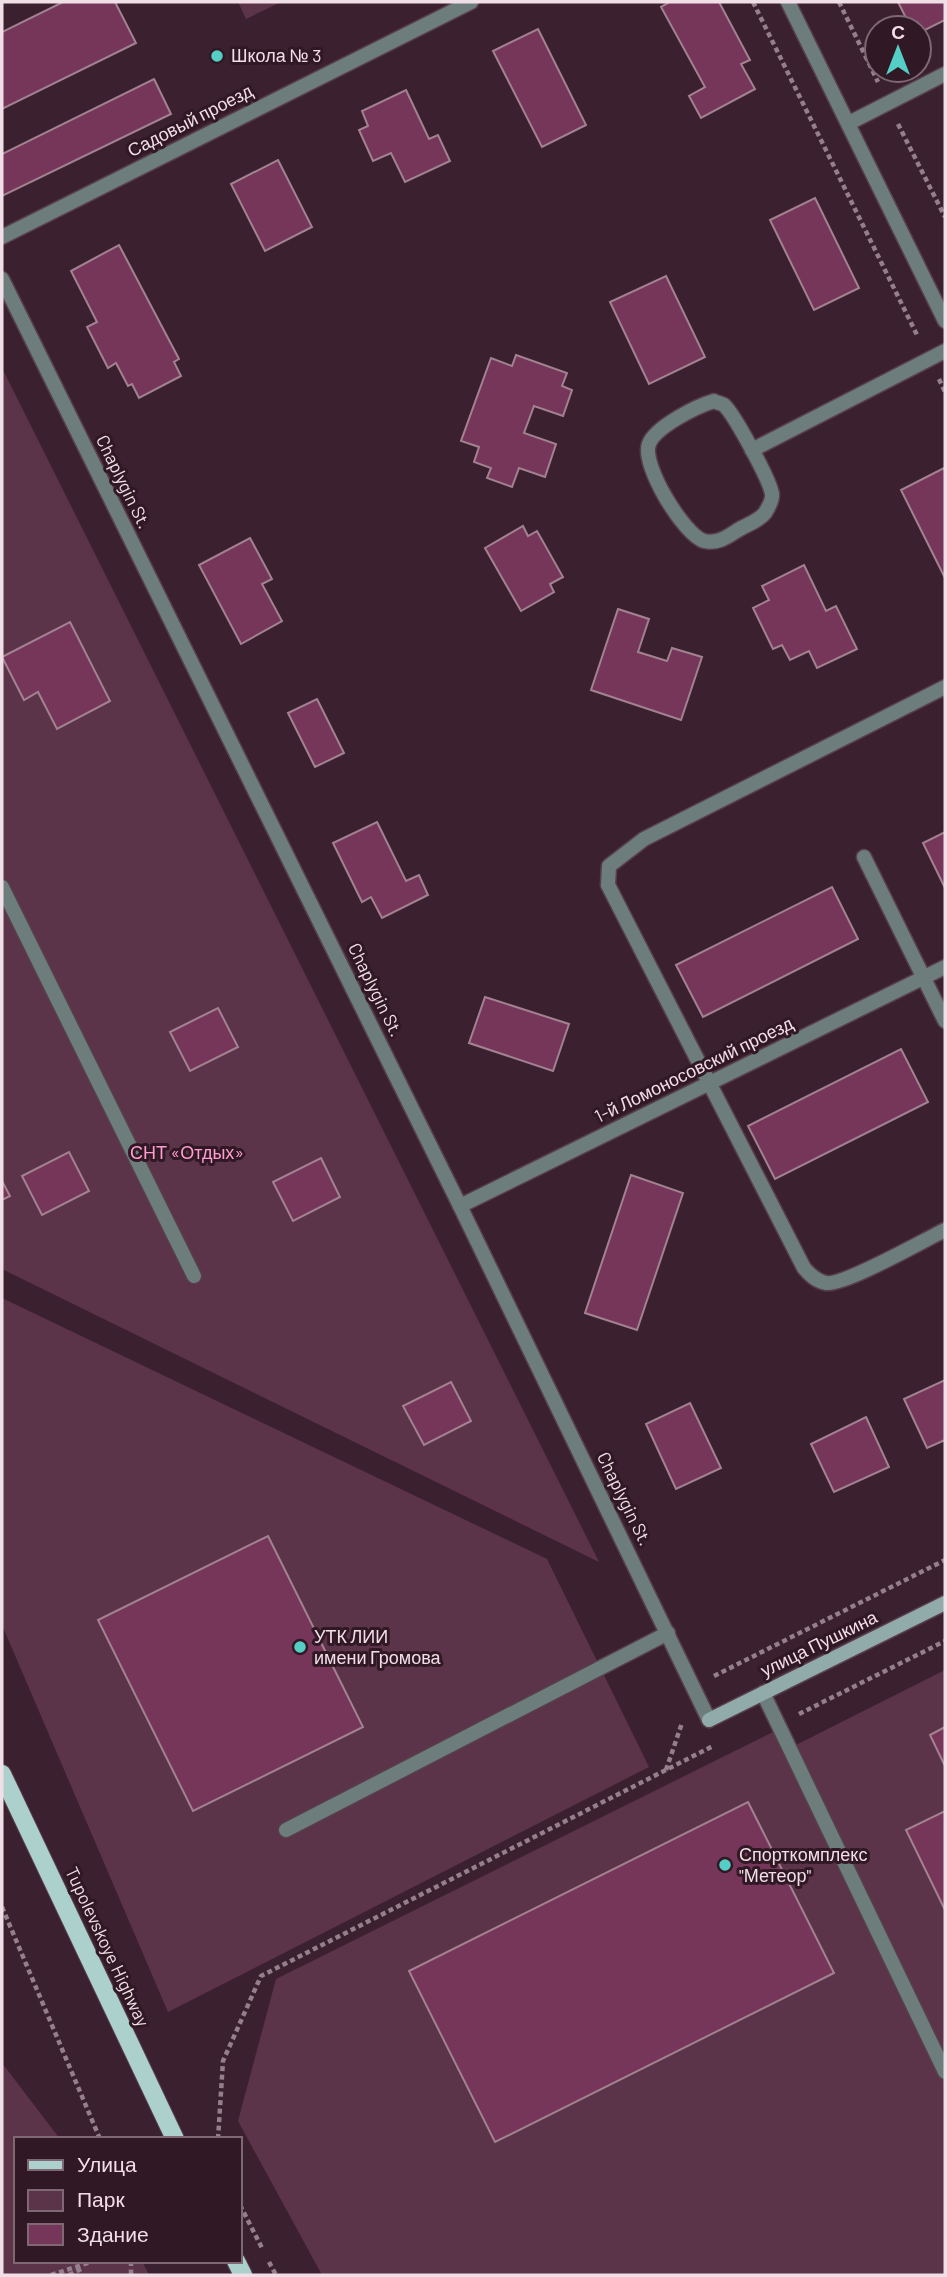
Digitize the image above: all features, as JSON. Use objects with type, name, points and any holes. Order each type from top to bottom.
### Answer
[{"type":"main road","name":"Tupolevskoye Highway","points":[[2,1774],[174,2137]]},
{"type":"street","name":"Садовый проезд","points":[[2,237],[471,2]]},
{"type":"street","points":[[788,2],[945,321]]},
{"type":"street","points":[[849,123],[945,74]]},
{"type":"street","name":"Chaplygin St.","points":[[2,279],[460,1206],[709,1720]]},
{"type":"street","points":[[752,450],[945,351]]},
{"type":"street","points":[[714,401],[724,405],[752,450],[766,475],[772,500],[764,515],[717,542],[702,540],[688,532],[662,490],[648,462],[647,454],[649,443],[658,431],[703,404],[714,401]]},
{"type":"street","points":[[945,687],[645,839],[608,866],[608,885],[804,1268],[814,1279],[828,1284],[853,1276],[945,1230]]},
{"type":"street","points":[[864,857],[945,1021]]},
{"type":"street","points":[[2,887],[194,1276]]},
{"type":"street","name":"1-й Ломоносовский проезд","points":[[460,1206],[945,967]]},
{"type":"street","name":"улица Пушкина","points":[[709,1720],[945,1603]]},
{"type":"street","points":[[286,1830],[668,1633]]},
{"type":"street","points":[[762,1693],[945,2072]]},
{"type":"path","points":[[753,2],[945,392]]},
{"type":"path","points":[[218,2137],[223,2061],[261,1976],[666,1770],[694,1687],[945,1560]]},
{"type":"path","points":[[779,1724],[945,1641]]},
{"type":"path","points":[[2,1907],[99,2137]]},
{"type":"path","points":[[242,2209],[276,2275]]},
{"type":"path","points":[[51,2275],[89,2263]]},
{"type":"path","points":[[69,2275],[91,2263]]},
{"type":"green space","points":[[238,2],[281,2],[246,19]]},
{"type":"green space","name":"СНТ «Отдых»","points":[[2,368],[599,1562],[2,1269]]},
{"type":"green space","name":"УТК ЛИИ имени Громова","points":[[2,1298],[547,1559],[649,1767],[168,2012],[2,1625]]},
{"type":"green space","name":"Спорткомплекс \"Метеор\"","points":[[945,1670],[945,2275],[322,2275],[238,2121],[276,1979],[773,1732],[784,1751]]},
{"type":"green space","points":[[2,2063],[58,2137],[14,2137],[14,2263],[143,2263],[149,2275],[2,2275]]},
{"type":"building","points":[[63,2],[115,2],[136,43],[2,109],[2,32]]},
{"type":"building","points":[[670,2],[719,2],[750,60],[741,64],[755,89],[701,118],[689,96],[705,87],[661,7]]},
{"type":"building","points":[[898,2],[945,2],[945,20],[933,26],[933,14],[904,14]]},
{"type":"building","points":[[538,29],[586,125],[542,147],[493,51]]},
{"type":"building","points":[[154,79],[171,114],[2,196],[2,154]]},
{"type":"building","points":[[406,90],[429,139],[438,135],[450,161],[405,182],[391,153],[373,161],[359,130],[368,126],[362,111]]},
{"type":"building","points":[[278,160],[312,227],[265,251],[231,184]]},
{"type":"building","points":[[815,198],[859,288],[814,310],[770,220]]},
{"type":"building","points":[[119,245],[179,359],[174,362],[181,376],[139,398],[132,384],[128,386],[116,363],[108,368],[87,327],[97,322],[71,271]]},
{"type":"building","points":[[666,276],[705,357],[649,384],[610,302]]},
{"type":"building","points":[[516,355],[567,373],[562,386],[572,390],[563,416],[534,406],[524,433],[556,444],[545,477],[519,468],[512,487],[487,478],[491,468],[474,462],[479,447],[461,441],[491,358],[512,366]]},
{"type":"building","points":[[944,468],[945,472],[945,578],[901,490]]},
{"type":"building","points":[[523,526],[528,536],[537,531],[563,577],[550,584],[554,592],[521,611],[485,548]]},
{"type":"building","points":[[250,538],[272,579],[262,584],[282,621],[241,644],[199,565]]},
{"type":"building","points":[[804,565],[826,611],[836,606],[857,649],[817,668],[809,651],[790,660],[782,645],[773,649],[753,608],[769,600],[762,586]]},
{"type":"building","points":[[618,609],[649,619],[638,652],[667,661],[672,648],[702,657],[681,720],[591,690]]},
{"type":"building","points":[[70,622],[110,701],[57,729],[38,692],[24,700],[2,657]]},
{"type":"building","points":[[317,699],[344,753],[315,767],[288,713]]},
{"type":"building","points":[[377,822],[406,881],[419,875],[428,895],[382,918],[371,897],[362,902],[333,843]]},
{"type":"building","points":[[945,832],[945,888],[923,843]]},
{"type":"building","points":[[832,887],[858,939],[703,1017],[676,965]]},
{"type":"building","points":[[485,997],[569,1024],[553,1071],[469,1043]]},
{"type":"building","points":[[218,1008],[238,1047],[190,1071],[170,1032]]},
{"type":"building","points":[[901,1049],[928,1102],[775,1179],[748,1126]]},
{"type":"building","points":[[69,1152],[89,1191],[42,1215],[22,1176]]},
{"type":"building","points":[[321,1158],[340,1197],[293,1221],[273,1182]]},
{"type":"building","points":[[631,1175],[683,1193],[637,1330],[585,1313]]},
{"type":"building","points":[[2,1181],[10,1196],[2,1200]]},
{"type":"building","points":[[945,1380],[945,1440],[927,1448],[904,1399]]},
{"type":"building","points":[[451,1382],[471,1421],[424,1445],[403,1406]]},
{"type":"building","points":[[690,1403],[721,1468],[676,1489],[646,1424]]},
{"type":"building","points":[[866,1417],[889,1467],[834,1492],[811,1444]]},
{"type":"building","points":[[268,1536],[363,1727],[193,1811],[98,1620]]},
{"type":"building","points":[[945,1727],[945,1766],[930,1735]]},
{"type":"building","points":[[748,1802],[834,1973],[495,2142],[409,1971]]},
{"type":"building","points":[[945,1811],[945,1910],[906,1830]]},
{"type":"place","name":"Школа № 3","points":[[217,56]]},
{"type":"place","name":"УТК ЛИИ имени Громова","points":[[300,1647]]},
{"type":"place","name":"Спорткомплекс \"Метеор\"","points":[[725,1865]]}]
